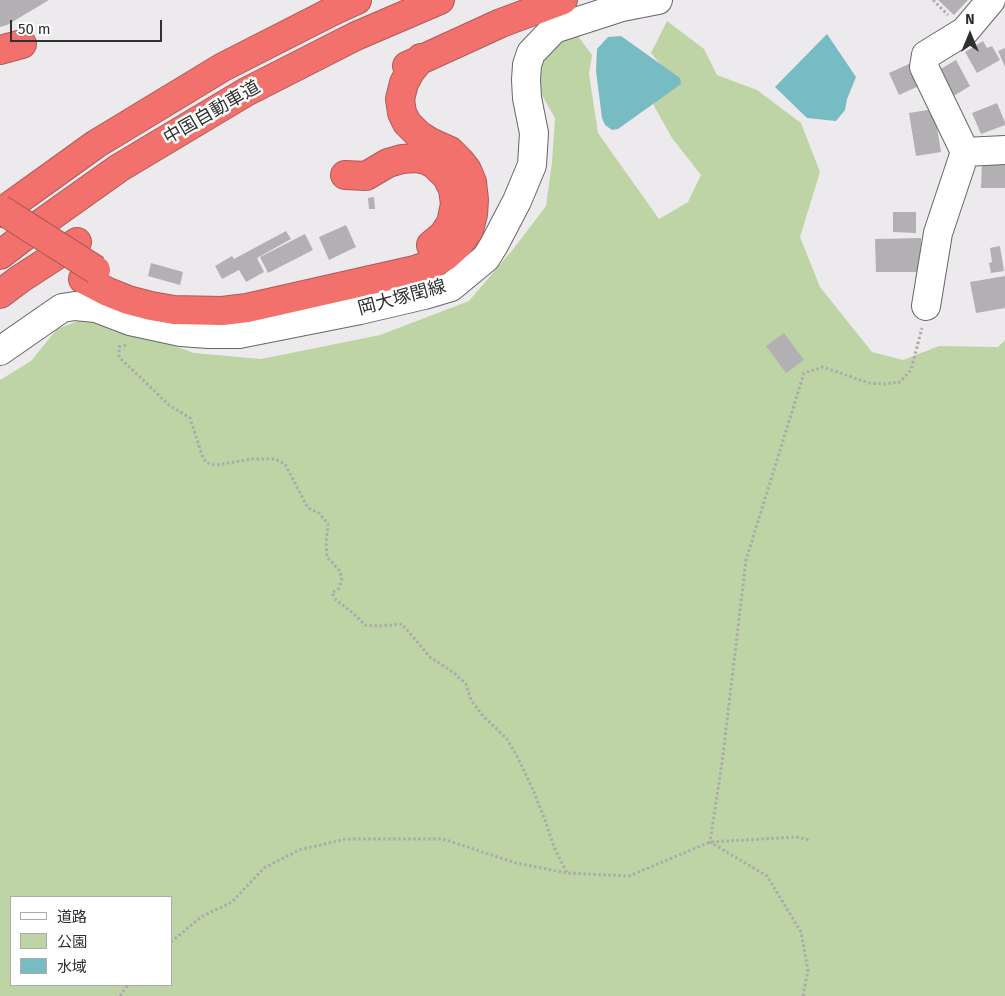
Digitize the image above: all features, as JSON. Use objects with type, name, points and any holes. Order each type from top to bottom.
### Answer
[{"type":"highway","name":"中国自動車道","points":[[0,213],[96,144],[224,66],[357,0]]},
{"type":"highway","name":"中国自動車道","points":[[0,256],[43,222],[119,168],[246,92],[356,36],[440,0]]},
{"type":"highway","points":[[0,209],[89,275],[108,292],[151,306],[174,310],[222,311],[247,308],[415,270],[432,264],[446,256],[460,244],[469,230],[474,200],[472,182],[467,170],[460,161],[450,151],[419,135],[407,123],[402,113],[400,99],[404,83],[414,62],[501,23],[563,0]]},
{"type":"highway","points":[[0,226],[89,275],[117,280],[139,288],[163,293],[207,297],[252,292],[401,257],[433,244],[443,235],[451,223],[455,204],[453,189],[447,176],[436,165],[426,160],[417,158],[402,159],[388,163],[366,176],[345,175]]},
{"type":"highway","points":[[0,294],[77,242]]},
{"type":"street","name":"岡大塚閏線","points":[[0,352],[62,308],[75,306],[96,308],[130,321],[181,332],[239,334],[360,310],[451,287],[486,258],[517,201],[532,165],[534,133],[527,98],[526,80],[527,65],[531,53],[554,29],[622,7],[658,0]]},
{"type":"street","points":[[926,306],[938,233],[964,152],[924,67],[926,55],[965,31],[991,0]]},
{"type":"street","points":[[964,152],[1005,150]]},
{"type":"path","points":[[710,842],[722,763],[746,560],[804,373],[823,367],[869,383],[885,384],[900,382],[911,370],[926,306]]},
{"type":"path","points":[[129,345],[119,347],[119,357],[169,405],[190,418],[206,464],[216,465],[252,459],[275,459],[285,464],[308,508],[319,513],[328,524],[327,557],[339,570],[342,578],[339,588],[332,593],[336,600],[365,625],[402,624],[430,657],[454,673],[466,684],[471,700],[483,716],[507,740],[518,758],[533,790],[554,847],[567,873]]},
{"type":"path","points":[[172,941],[201,917],[232,902],[264,868],[299,850],[346,839],[443,839],[516,863],[567,873],[629,876],[710,842],[796,836],[810,840]]},
{"type":"path","points":[[710,842],[767,876],[801,932],[808,970],[803,996]]},
{"type":"green space","points":[[667,21],[704,49],[717,75],[757,90],[801,123],[820,172],[800,237],[820,287],[872,352],[903,360],[939,346],[998,347],[1005,340],[1005,996],[0,996],[0,380],[31,361],[57,329],[91,316],[194,353],[261,359],[380,335],[469,301],[514,248],[546,206],[555,118],[539,90],[543,55],[575,32],[592,55],[589,74],[598,133],[659,219],[688,202],[701,175],[672,138],[653,104],[666,71],[651,53]]},
{"type":"water","points":[[827,34],[856,77],[847,99],[845,110],[836,121],[807,118],[775,87]]},
{"type":"water","points":[[621,36],[680,78],[681,84],[618,129],[612,130],[605,125],[602,118],[596,71],[597,49],[608,37]]},
{"type":"building","points":[[0,0],[49,0],[7,25],[0,27]]},
{"type":"building","points":[[938,0],[968,0],[954,15]]},
{"type":"building","points":[[983,41],[987,48],[992,46],[1000,60],[977,73],[965,52]]},
{"type":"building","points":[[1005,48],[1005,67],[998,51]]},
{"type":"building","points":[[956,60],[970,86],[947,100],[932,74]]},
{"type":"building","points":[[911,63],[921,85],[899,95],[889,73]]},
{"type":"building","points":[[997,103],[1005,125],[981,134],[972,113]]},
{"type":"building","points":[[934,109],[941,152],[916,156],[909,113]]},
{"type":"building","points":[[982,160],[1005,161],[1005,188],[981,188]]},
{"type":"building","points":[[374,197],[375,209],[369,209],[368,198]]},
{"type":"building","points":[[893,212],[916,212],[916,233],[893,232]]},
{"type":"building","points":[[346,225],[356,247],[329,260],[319,237]]},
{"type":"building","points":[[286,231],[291,239],[257,258],[264,272],[246,282],[239,270],[222,279],[215,266],[232,256],[234,259]]},
{"type":"building","points":[[305,234],[313,250],[268,273],[260,257]]},
{"type":"building","points":[[921,238],[921,272],[876,272],[875,239]]},
{"type":"building","points":[[1000,246],[1004,271],[991,273],[989,263],[992,262],[990,248]]},
{"type":"building","points":[[151,263],[183,272],[180,285],[148,276]]},
{"type":"building","points":[[1005,276],[1005,308],[976,313],[970,282]]},
{"type":"building","points":[[784,333],[804,360],[786,373],[766,346]]}]
